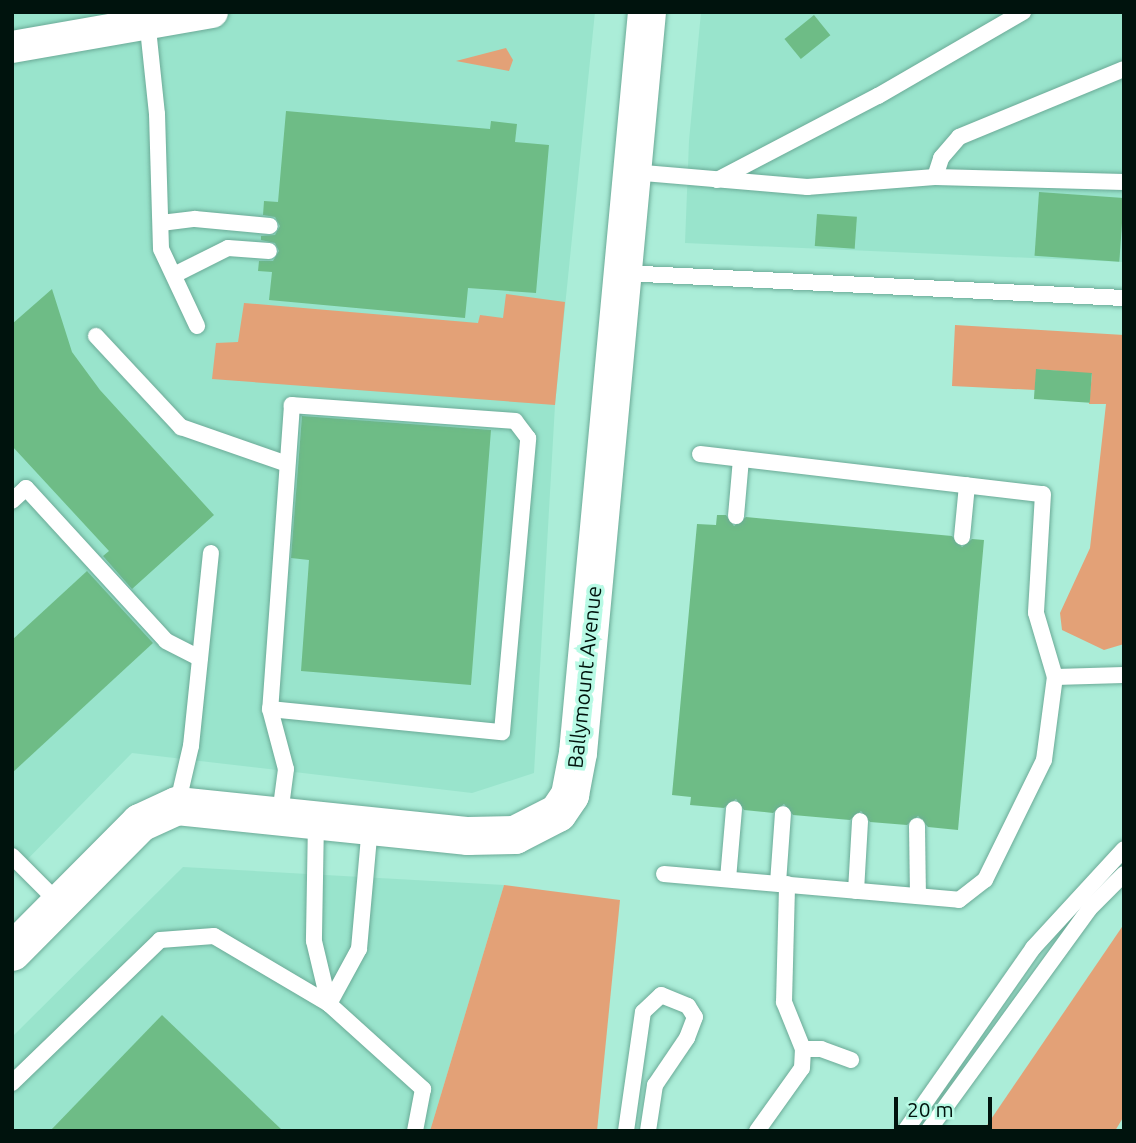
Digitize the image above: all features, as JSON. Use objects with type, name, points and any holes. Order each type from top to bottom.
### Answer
[{"type":"street","points":[[13,43],[146,18],[212,12]]},
{"type":"street","name":"Ballymount Avenue","points":[[12,952],[139,823],[177,806],[468,836],[515,835],[558,813],[570,795],[578,753],[646,12]]},
{"type":"lane","points":[[717,180],[878,96],[1023,12]]},
{"type":"lane","points":[[146,18],[157,114],[161,248],[197,326]]},
{"type":"lane","points":[[935,177],[941,158],[960,136],[1124,69]]},
{"type":"lane","points":[[632,172],[807,187],[935,177],[1124,182]]},
{"type":"lane","points":[[161,223],[195,219],[270,226]]},
{"type":"lane","points":[[174,275],[228,248],[269,251]]},
{"type":"lane","points":[[622,272],[1124,298]]},
{"type":"lane","points":[[96,336],[181,427],[287,464]]},
{"type":"lane","points":[[270,709],[502,732],[528,438],[515,421],[292,405],[270,709],[298,818],[314,941],[329,1004]]},
{"type":"lane","points":[[664,874],[959,900],[985,880],[1044,760],[1055,677],[1036,612],[1042,494],[701,454]]},
{"type":"lane","points":[[736,516],[741,459]]},
{"type":"lane","points":[[962,537],[967,485]]},
{"type":"lane","points":[[12,501],[26,488],[166,641],[200,658]]},
{"type":"lane","points":[[177,806],[191,746],[211,553]]},
{"type":"lane","points":[[1055,677],[1124,675]]},
{"type":"lane","points":[[728,880],[734,809]]},
{"type":"lane","points":[[757,1131],[802,1068],[803,1049],[784,1002],[781,968],[783,814]]},
{"type":"lane","points":[[856,891],[860,821]]},
{"type":"lane","points":[[329,1004],[359,949],[370,826]]},
{"type":"lane","points":[[917,826],[918,896]]},
{"type":"lane","points":[[905,1131],[1032,948],[1124,849]]},
{"type":"lane","points":[[12,856],[60,904]]},
{"type":"lane","points":[[928,1131],[1089,909],[1124,874]]},
{"type":"lane","points":[[12,1083],[160,940],[214,936],[329,1004],[423,1089],[415,1131]]},
{"type":"lane","points":[[626,1131],[643,1012],[661,995],[681,1002],[695,1017],[687,1038],[655,1085],[649,1131]]},
{"type":"lane","points":[[803,1049],[821,1049],[851,1060]]},
{"type":"shaded area","points":[[12,12],[595,12],[555,405],[534,773],[472,793],[132,753],[12,875]]},
{"type":"shaded area","points":[[701,12],[1124,12],[1124,262],[685,243],[689,141]]},
{"type":"shaded area","points":[[506,48],[513,60],[509,71],[456,61]]},
{"type":"shaded area","points":[[506,294],[565,302],[555,405],[212,379],[216,343],[238,342],[244,303],[478,323],[480,315],[503,318]]},
{"type":"shaded area","points":[[955,325],[1124,335],[1124,644],[1104,650],[1062,630],[1060,613],[1090,548],[1106,404],[1089,404],[1092,374],[1037,369],[1035,390],[952,386]]},
{"type":"shaded area","points":[[183,867],[504,885],[430,1131],[12,1131],[12,1037]]},
{"type":"shaded area","points":[[504,885],[620,900],[597,1131],[430,1131]]},
{"type":"shaded area","points":[[1124,924],[1124,1116],[1115,1131],[983,1131]]},
{"type":"building","points":[[814,15],[830,35],[801,59],[784,39]]},
{"type":"building","points":[[286,111],[490,129],[491,121],[517,124],[515,142],[549,145],[536,293],[468,288],[465,318],[269,300],[272,272],[258,271],[259,261],[273,261],[279,251],[275,243],[261,240],[261,236],[275,235],[280,226],[275,217],[263,215],[264,201],[278,202]]},
{"type":"building","points":[[1039,192],[1124,198],[1119,262],[1035,256]]},
{"type":"building","points":[[817,214],[857,217],[855,249],[815,246]]},
{"type":"building","points":[[52,289],[72,352],[100,390],[214,515],[132,589],[103,556],[109,551],[12,446],[12,324]]},
{"type":"building","points":[[1036,369],[1092,373],[1090,403],[1034,399]]},
{"type":"building","points":[[302,416],[491,430],[471,685],[301,671],[309,560],[291,558]]},
{"type":"building","points":[[717,515],[726,515],[734,526],[746,517],[952,536],[962,547],[972,539],[984,540],[958,830],[928,827],[918,816],[907,825],[870,822],[861,811],[850,820],[793,815],[784,804],[773,813],[744,810],[736,799],[724,808],[690,805],[691,797],[672,795],[697,524],[716,525]]},
{"type":"building","points":[[87,571],[153,643],[12,773],[12,640]]},
{"type":"building","points":[[162,1015],[283,1131],[50,1131]]}]
